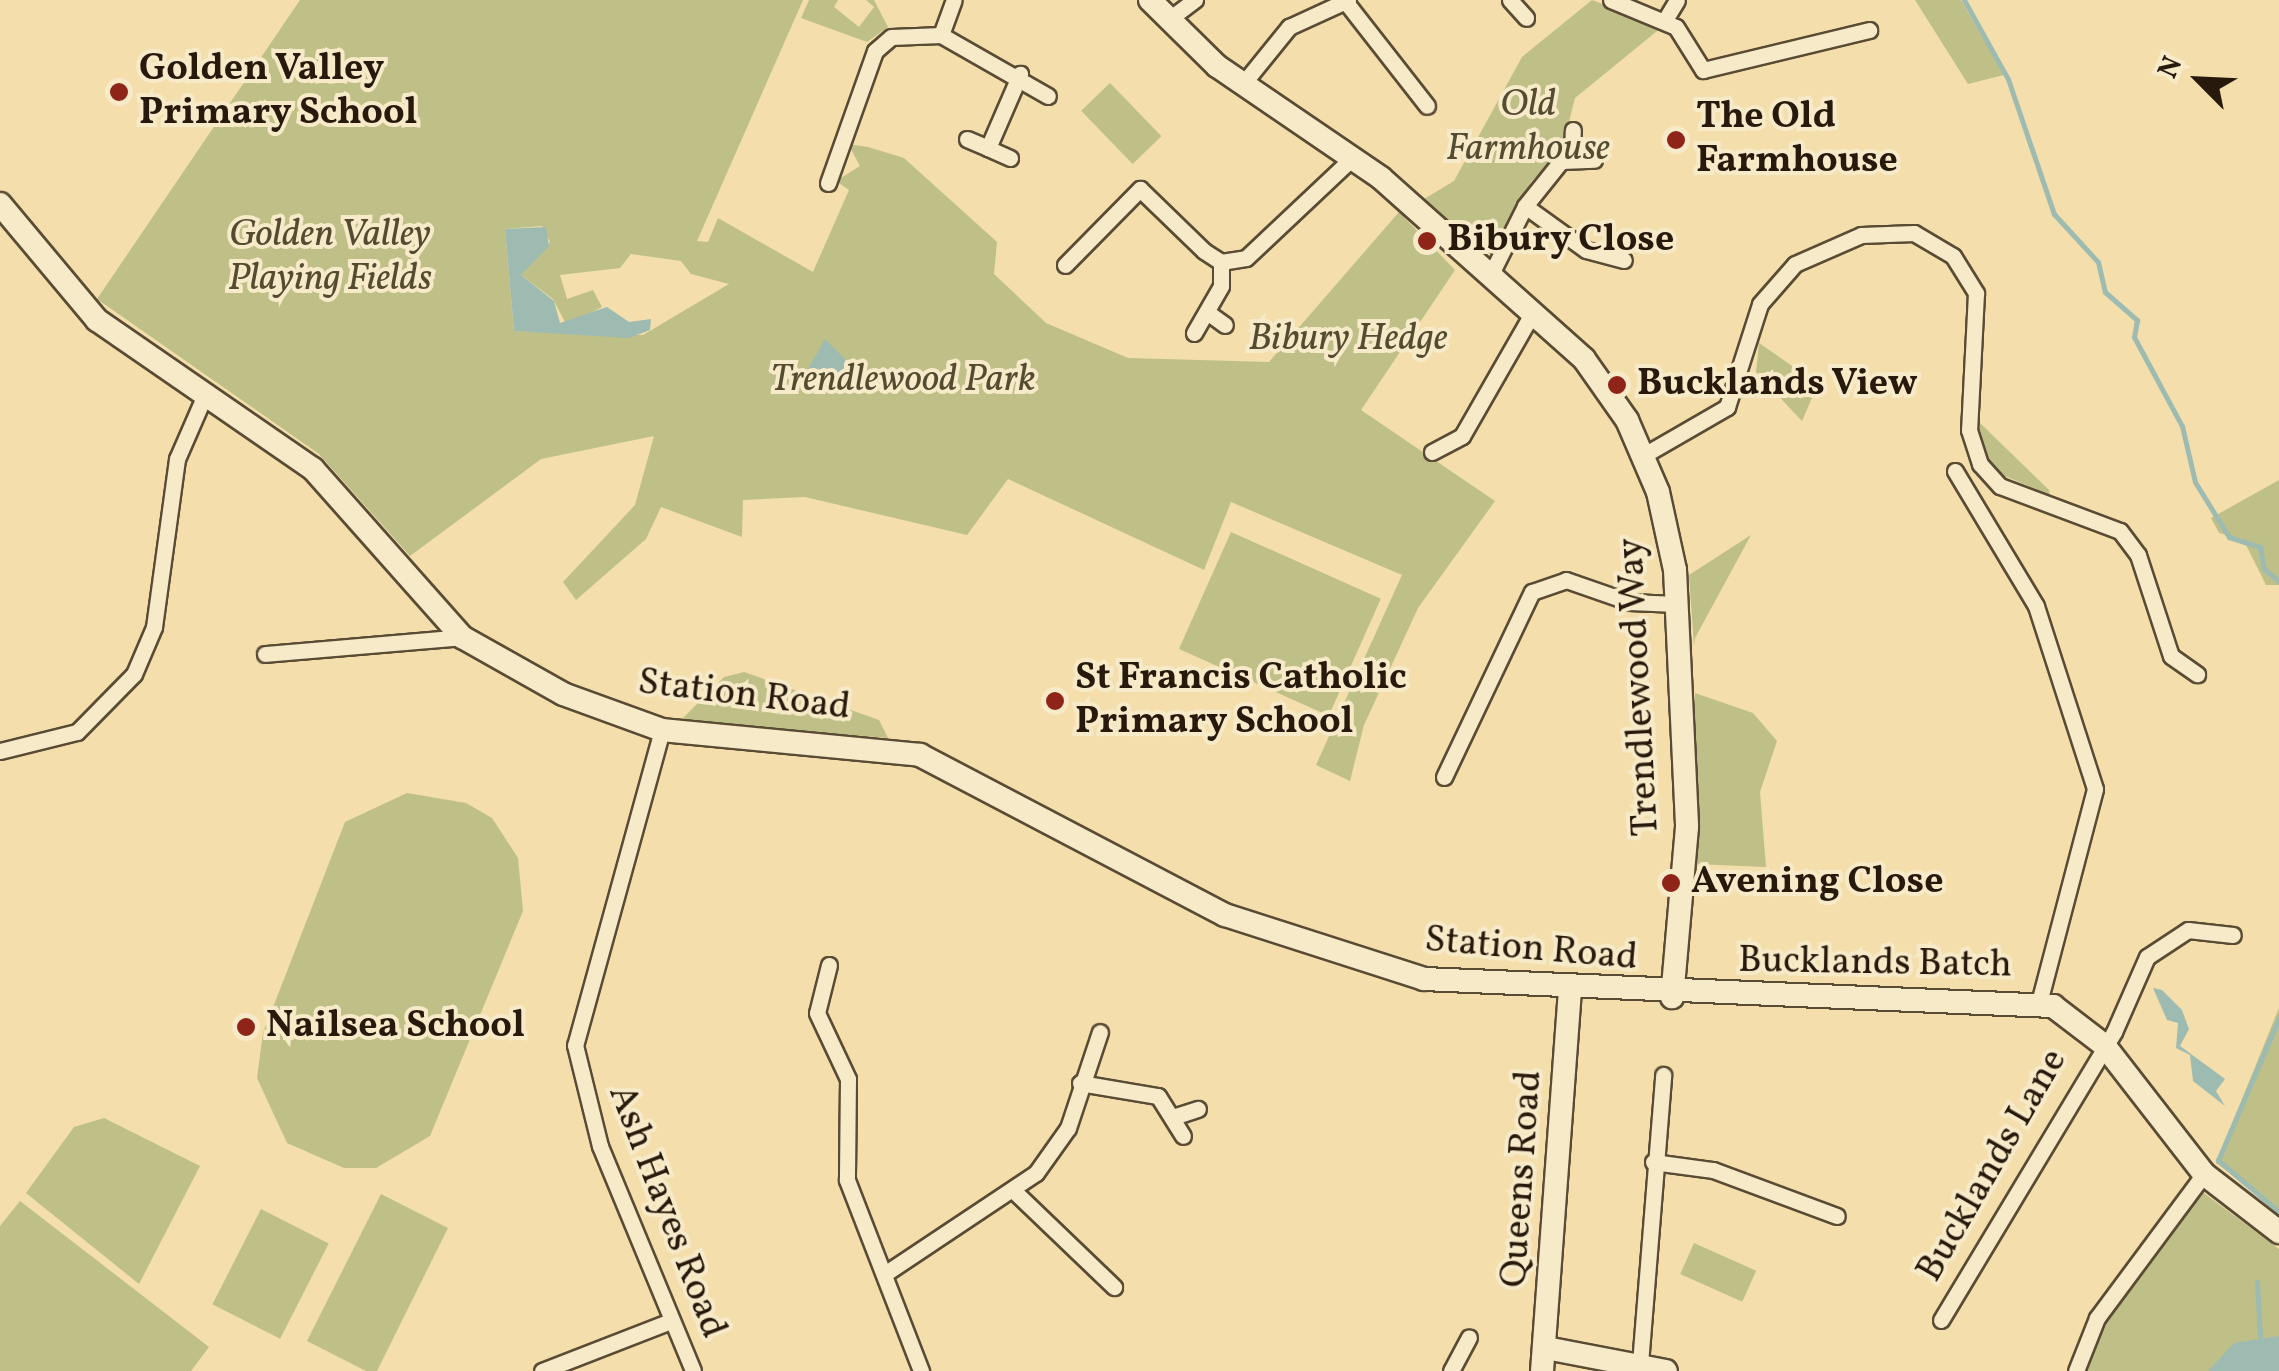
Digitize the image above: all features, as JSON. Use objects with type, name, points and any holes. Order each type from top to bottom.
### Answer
[{"type":"street","points":[[941,35],[954,0]]},
{"type":"street","name":"Trendlewood Way","points":[[1150,0],[1242,85],[1354,158],[1533,312],[1602,380],[1644,454],[1672,542],[1677,604],[1687,828],[1672,996]]},
{"type":"street","points":[[1168,20],[1195,0]]},
{"type":"street","points":[[1242,85],[1289,27],[1347,0],[1412,98],[1428,106]]},
{"type":"street","points":[[1510,0],[1526,18]]},
{"type":"street","points":[[1611,0],[1666,20],[1703,70],[1750,64],[1784,47],[1869,30]]},
{"type":"street","points":[[1666,20],[1678,0]]},
{"type":"street","points":[[828,183],[843,165],[880,44],[911,31],[941,35],[1020,74],[1048,96]]},
{"type":"street","points":[[988,148],[1020,74]]},
{"type":"street","points":[[1490,276],[1526,206],[1572,154],[1572,130]]},
{"type":"street","points":[[967,139],[1010,158]]},
{"type":"street","points":[[1572,154],[1594,160]]},
{"type":"street","points":[[1221,262],[1262,250],[1354,158]]},
{"type":"street","points":[[1127,174],[1221,262]]},
{"type":"street","points":[[1065,265],[1140,188]]},
{"type":"street","name":"Station Road","points":[[0,204],[97,320],[339,490],[462,637],[521,675],[662,730],[920,756],[1182,895],[1302,945],[1424,979],[1672,996]]},
{"type":"street","points":[[1526,206],[1590,252],[1624,260]]},
{"type":"street","points":[[1644,454],[1724,410],[1760,304],[1795,264],[1812,251],[1903,230],[1958,262],[1979,313],[1970,426],[1977,458],[2000,486],[2120,532],[2138,555],[2171,656],[2197,674]]},
{"type":"street","points":[[1783,250],[1795,264]]},
{"type":"street","points":[[1194,333],[1207,312],[1221,262]]},
{"type":"street","points":[[1207,312],[1225,325]]},
{"type":"street","points":[[1432,452],[1460,438],[1533,312]]},
{"type":"street","points":[[0,751],[77,732],[134,674],[154,627],[177,460],[204,397]]},
{"type":"street","points":[[1956,471],[2036,606],[2095,790],[2039,1002]]},
{"type":"street","points":[[1444,778],[1532,592],[1566,580],[1637,603],[1677,604]]},
{"type":"street","points":[[264,654],[462,637]]},
{"type":"street","name":"Ash Hayes Road","points":[[662,730],[575,1045],[600,1146],[693,1371]]},
{"type":"street","name":"Bucklands Lane","points":[[1941,1320],[2104,1045],[2152,952],[2188,930],[2233,935]]},
{"type":"street","points":[[822,968],[817,1013],[848,1079],[845,1171],[921,1371]]},
{"type":"street","name":"Queens Road","points":[[1544,1359],[1570,991]]},
{"type":"street","name":"Bucklands Batch","points":[[1672,996],[2039,1002],[2104,1045],[2204,1174],[2279,1232]]},
{"type":"street","points":[[886,1273],[1016,1193],[1059,1145],[1100,1032]]},
{"type":"street","points":[[1640,1364],[1653,1162],[1670,1093],[1664,1074]]},
{"type":"street","points":[[1080,1083],[1150,1092],[1176,1116],[1183,1136]]},
{"type":"street","points":[[1176,1116],[1198,1109]]},
{"type":"street","points":[[1653,1162],[1713,1170],[1818,1218],[1837,1216]]},
{"type":"street","points":[[2076,1371],[2096,1318],[2204,1174]]},
{"type":"street","points":[[1016,1193],[1092,1276],[1114,1288]]},
{"type":"street","points":[[542,1371],[672,1321]]},
{"type":"street","points":[[1460,1366],[1468,1337]]},
{"type":"street","points":[[1544,1359],[1640,1364],[1666,1371]]},
{"type":"green space","points":[[300,0],[803,0],[697,241],[708,242],[718,218],[813,272],[849,190],[836,181],[860,166],[848,144],[868,147],[904,158],[997,242],[994,274],[1046,323],[1128,358],[1269,362],[1399,212],[1455,270],[1361,410],[1495,501],[1418,608],[1364,725],[1350,781],[1316,765],[1402,575],[1231,502],[1204,570],[1008,479],[967,535],[805,497],[743,500],[742,537],[661,507],[646,539],[576,600],[563,582],[635,505],[654,436],[541,459],[410,556],[319,454],[97,299]],"holes":[[[542,226],[550,242],[521,275],[553,299],[567,326],[602,307],[593,290],[567,299],[560,275],[620,268],[631,254],[681,261],[691,274],[729,284],[643,335],[514,331],[505,229]]]},
{"type":"green space","points":[[809,0],[838,0],[834,7],[859,27],[874,7],[866,0],[874,0],[888,27],[867,42],[801,18]]},
{"type":"green space","name":"Old Farmhouse","points":[[1592,0],[1662,27],[1575,98],[1562,149],[1531,182],[1500,252],[1479,256],[1424,199],[1454,181],[1522,57]]},
{"type":"green space","points":[[1915,0],[1961,0],[2004,75],[1968,84]]},
{"type":"green space","points":[[1110,83],[1161,136],[1133,164],[1081,111]]},
{"type":"green space","points":[[1759,343],[1818,384],[1802,421],[1756,372]]},
{"type":"green space","points":[[1978,421],[2050,495],[2000,474],[1979,444]]},
{"type":"green space","points":[[2279,480],[2279,585],[2266,585],[2243,539],[2219,533],[2211,518]]},
{"type":"green space","points":[[1231,532],[1381,599],[1329,716],[1179,649]]},
{"type":"green space","points":[[1751,535],[1695,638],[1694,646],[1689,575]]},
{"type":"green space","points":[[744,672],[879,720],[888,738],[680,721],[724,677]]},
{"type":"green space","points":[[1695,693],[1753,713],[1777,741],[1760,792],[1766,867],[1693,864]]},
{"type":"green space","points":[[407,793],[466,803],[492,818],[518,858],[523,911],[430,1136],[376,1168],[344,1168],[287,1143],[257,1078],[263,1033],[345,822]]},
{"type":"green space","points":[[2279,1008],[2279,1209],[2216,1163]]},
{"type":"green space","points":[[104,1118],[200,1166],[139,1284],[26,1193],[74,1127]]},
{"type":"green space","points":[[2189,1182],[2279,1249],[2279,1371],[2070,1371],[2080,1338]]},
{"type":"green space","points":[[381,1194],[448,1228],[377,1371],[366,1371],[307,1341]]},
{"type":"green space","points":[[20,1201],[209,1347],[191,1371],[0,1371],[0,1226]]},
{"type":"green space","points":[[261,1209],[329,1244],[280,1339],[212,1304]]},
{"type":"green space","points":[[1694,1243],[1756,1271],[1742,1302],[1680,1274]]},
{"type":"water","points":[[546,227],[549,246],[521,275],[554,301],[560,323],[607,307],[629,322],[651,319],[650,330],[629,338],[514,331],[505,229]]},
{"type":"water","points":[[825,339],[849,363],[819,392],[800,383]]},
{"type":"water","points":[[2153,988],[2162,990],[2182,1010],[2189,1029],[2180,1046],[2225,1079],[2216,1091],[2225,1106],[2193,1081],[2190,1055],[2176,1048],[2178,1023],[2167,1020]]},
{"type":"water","points":[[2279,1336],[2279,1371],[2208,1371],[2234,1343]]},
{"type":"waterway","points":[[1964,0],[2008,79],[2054,214],[2098,262],[2105,292],[2137,320],[2134,337],[2182,426],[2195,482],[2229,537],[2260,547],[2264,569],[2279,581]]},
{"type":"waterway","points":[[2279,1018],[2218,1160],[2279,1212]]},
{"type":"waterway","points":[[2257,1282],[2260,1336]]},
{"type":"place","name":"Golden Valley Primary School","points":[[119,92]]},
{"type":"place","name":"The Old Farmhouse","points":[[1676,140]]},
{"type":"place","name":"Bibury Close","points":[[1427,241]]},
{"type":"place","name":"Bucklands View","points":[[1617,385]]},
{"type":"place","name":"St Francis Catholic Primary School","points":[[1055,701]]},
{"type":"place","name":"Avening Close","points":[[1671,883]]},
{"type":"place","name":"Nailsea School","points":[[246,1027]]},
{"type":"park label","name":"Golden Valley Playing Fields","points":[[330,258]]},
{"type":"park label","name":"Bibury Hedge","points":[[1348,340]]},
{"type":"park label","name":"Trendlewood Park","points":[[903,381]]}]
